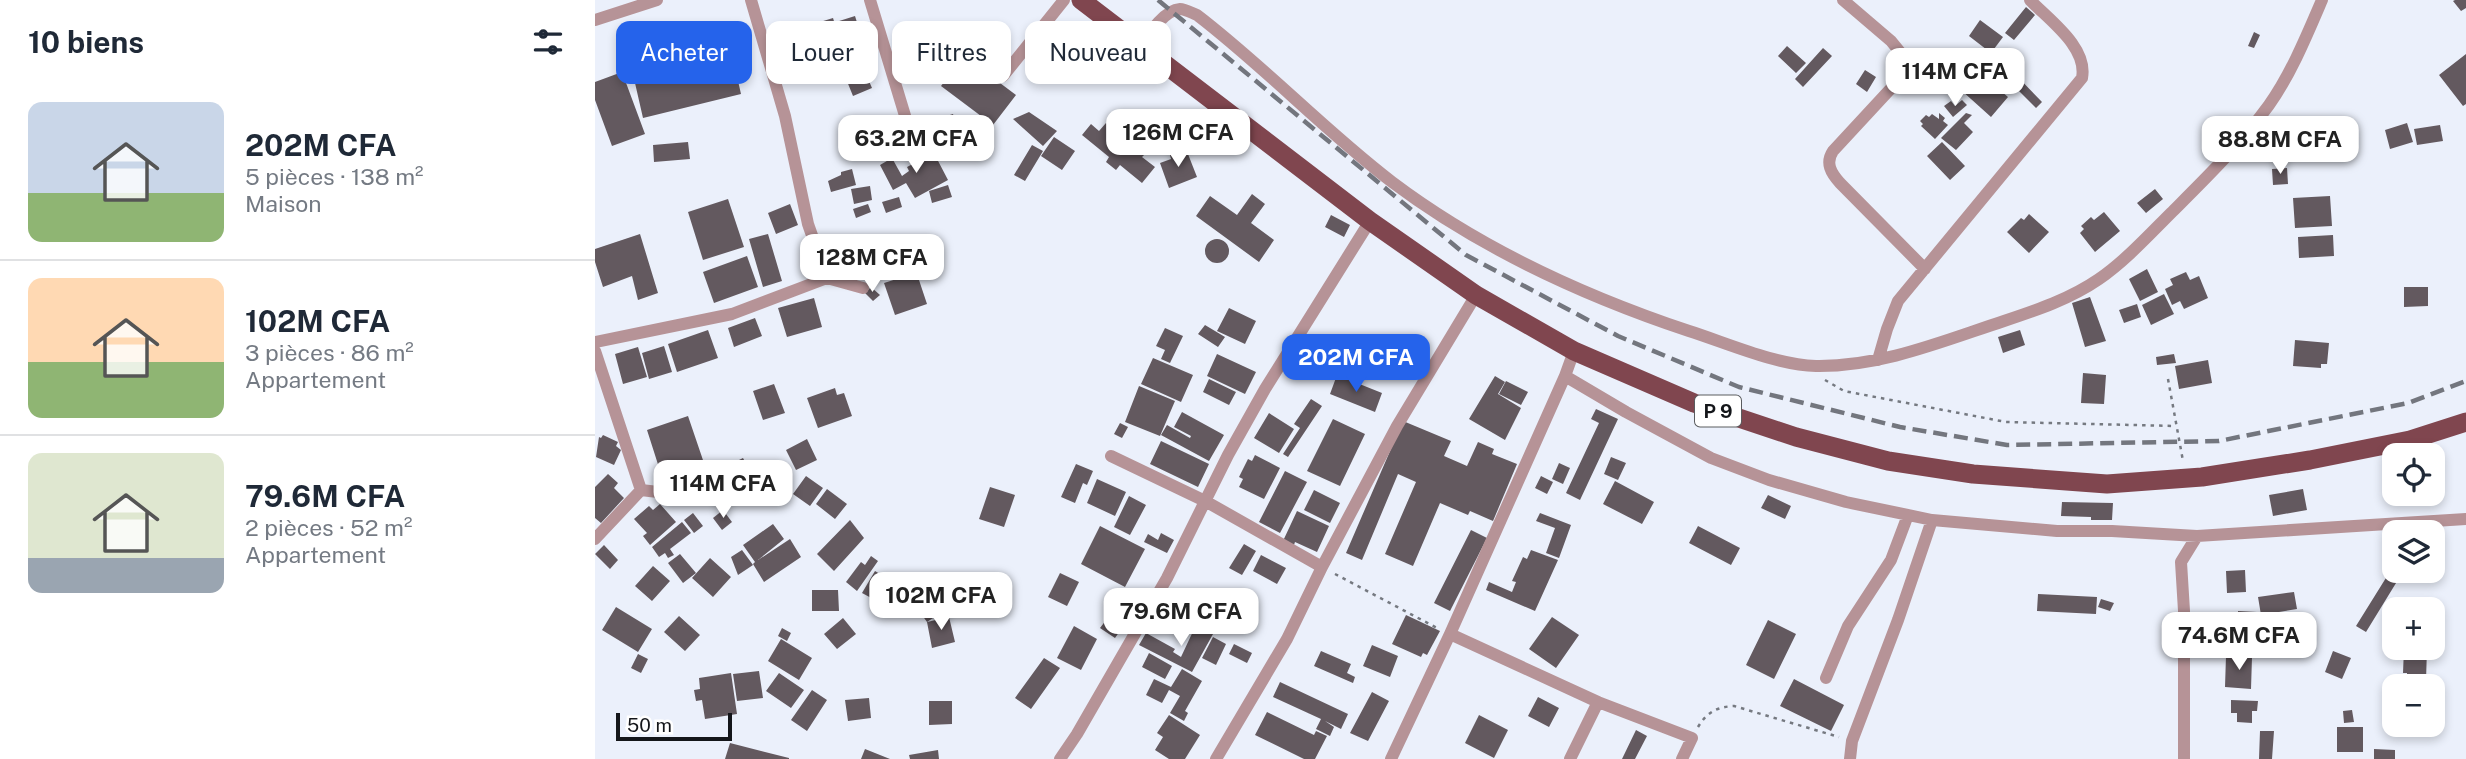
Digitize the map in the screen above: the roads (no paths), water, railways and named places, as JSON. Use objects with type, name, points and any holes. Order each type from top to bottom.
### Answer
[{"type":"main road","name":"P 9","points":[[1081,0],[1108,21]]},
{"type":"main road","name":"P 9","points":[[1171,69],[1370,221],[1476,295],[1574,351],[1694,403],[1796,437],[1888,460],[1973,474],[2108,484],[2186,478],[2323,458],[2410,440],[2466,422]]},
{"type":"street","points":[[595,20],[657,0]]},
{"type":"street","points":[[751,0],[785,116],[809,224],[827,278]]},
{"type":"street","points":[[870,0],[916,152]]},
{"type":"street","points":[[1011,66],[1064,0]]},
{"type":"street","points":[[1843,0],[1891,41],[1909,63],[1908,70],[1833,151],[1828,158],[1829,164],[1840,183],[1925,269]]},
{"type":"street","points":[[1878,360],[1898,301],[2082,78],[2084,69],[2079,52],[2030,0]]},
{"type":"street","points":[[1162,21],[1171,12],[1180,9],[1197,15],[1394,184],[1495,247],[1565,283],[1672,325],[1785,361],[1812,366],[1878,360],[1915,351],[2046,307],[2100,279],[2209,176],[2263,113],[2296,56],[2322,0]]},
{"type":"street","points":[[1060,759],[1167,578],[1265,389],[1370,221]]},
{"type":"street","points":[[595,341],[732,314],[827,278],[863,288]]},
{"type":"street","points":[[1216,759],[1287,639],[1322,567],[1398,426],[1476,295]]},
{"type":"street","points":[[595,351],[641,490]]},
{"type":"street","points":[[1391,759],[1450,634],[1574,351]]},
{"type":"street","points":[[1565,376],[1711,458],[1769,480],[1846,502],[1932,520],[2057,531],[2197,536],[2466,519]]},
{"type":"street","points":[[1111,456],[1205,501],[1322,567]]},
{"type":"street","points":[[641,490],[725,500]]},
{"type":"street","points":[[595,539],[641,490]]},
{"type":"street","points":[[1826,678],[1848,626],[1891,560],[1908,515]]},
{"type":"street","points":[[1850,759],[1852,741],[1932,520]]},
{"type":"street","points":[[2184,759],[2184,611],[2181,562],[2197,536]]},
{"type":"street","points":[[1450,634],[1598,702],[1692,738],[1682,759]]},
{"type":"street","points":[[1570,759],[1598,702]]},
{"type":"railway","points":[[1158,0],[1466,255],[1618,336],[1739,387],[1900,427],[2007,445],[2219,441],[2408,403],[2466,381]]}]
